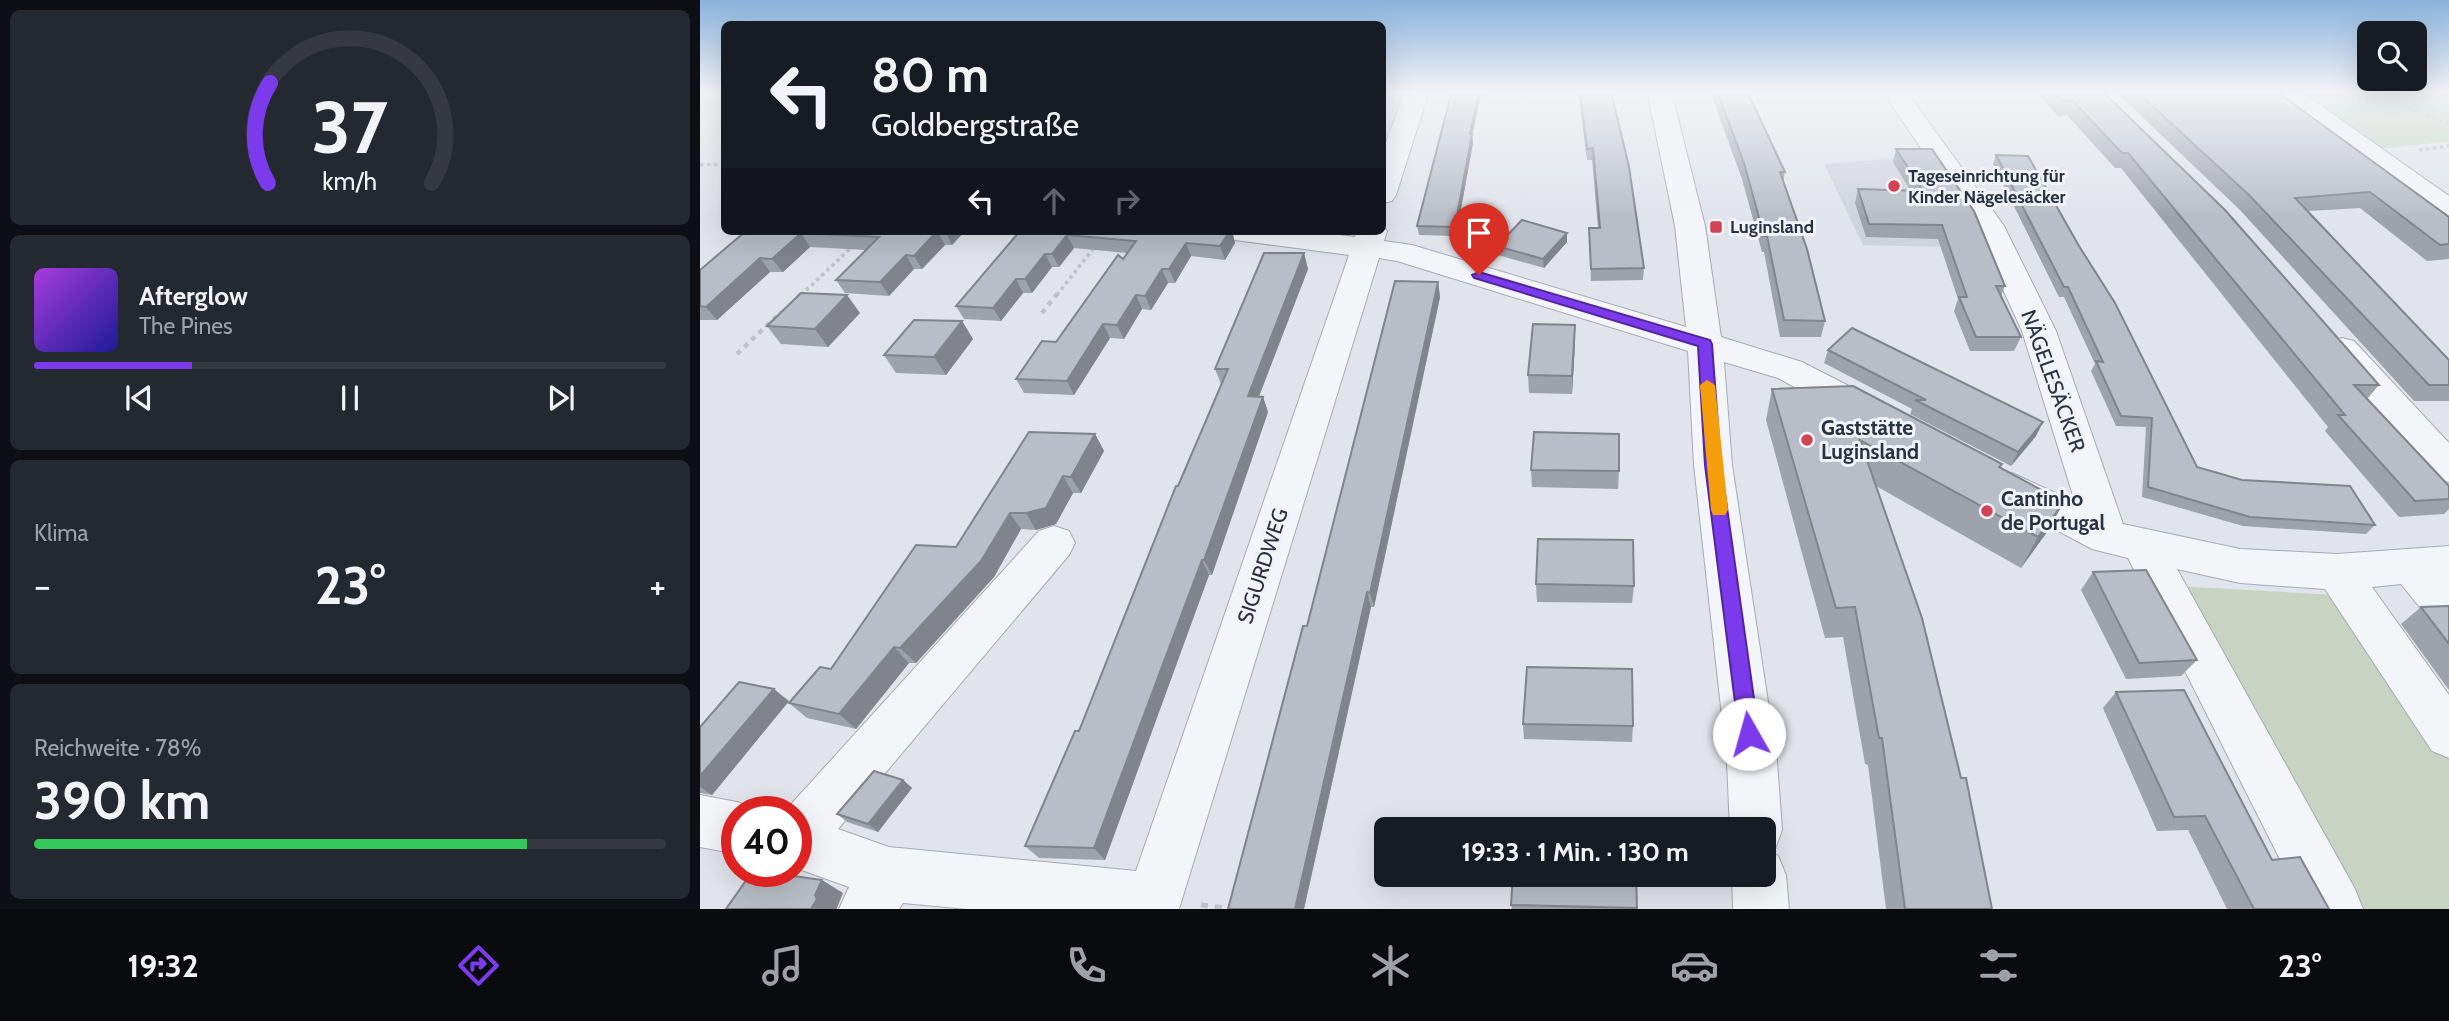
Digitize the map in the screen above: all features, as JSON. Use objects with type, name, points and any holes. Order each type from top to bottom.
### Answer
[{"type":"street","points":[[1669,133],[1690,226],[1705,344],[1713,465],[1752,761],[1755,817]]},
{"type":"street","name":"NÄGELESÄCKER","points":[[1924,133],[1989,226],[2039,331],[2125,542],[2335,909]]},
{"type":"street","points":[[2344,133],[2449,209]]},
{"type":"street","points":[[1386,170],[1390,144]]},
{"type":"street","points":[[1302,235],[1369,239],[1401,252],[1790,370],[1900,428]]},
{"type":"street","name":"SIGURDWEG","points":[[812,849],[878,891],[1153,904],[1369,239]]},
{"type":"street","points":[[2326,330],[2449,468]]},
{"type":"street","points":[[1985,473],[2125,542],[2240,566],[2337,572],[2431,565],[2449,611]]},
{"type":"street","name":"SIGURDWEG","points":[[812,821],[1054,543]]},
{"type":"street","points":[[2337,572],[2449,735]]},
{"type":"street","points":[[700,821],[721,825]]},
{"type":"street","points":[[1760,887],[1761,909]]},
{"type":"path","points":[[700,165],[721,164]]},
{"type":"path","points":[[798,297],[859,240]]},
{"type":"path","points":[[1042,313],[1099,241]]},
{"type":"path","points":[[737,354],[788,307]]},
{"type":"shaded area","name":"Tageseinrichtung für Kinder Nägelesäcker","points":[[1930,156],[1986,248],[1863,245],[1824,164]]},
{"type":"green space","points":[[2356,133],[2449,133],[2449,141],[2378,149]]},
{"type":"green space","points":[[2176,586],[2336,595],[2449,756],[2449,909],[2357,909]]},
{"type":"building","points":[[1441,133],[1472,134],[1455,227],[1417,226]]},
{"type":"building","points":[[1585,133],[1621,133],[1629,167],[1644,268],[1591,269],[1589,228],[1600,228],[1593,148],[1587,149]]},
{"type":"building","points":[[1733,133],[1767,133],[1785,172],[1780,172],[1807,249],[1825,321],[1784,320],[1767,236],[1764,236]]},
{"type":"building","points":[[2104,133],[2146,133],[2225,210],[2379,385],[2354,385],[2449,486],[2449,499],[2415,501],[2338,415],[2345,415],[2128,153],[2122,153]]},
{"type":"building","points":[[2182,133],[2334,133],[2449,217],[2449,244],[2440,245],[2370,192],[2295,198],[2449,360],[2449,385],[2429,385],[2249,195]]},
{"type":"building","points":[[1896,149],[1932,149],[1974,211],[2005,286],[1996,286],[2021,337],[1976,337],[1959,297],[1967,297],[1942,225],[1869,224],[1858,189],[1923,191]]},
{"type":"building","points":[[1996,155],[2028,156],[2115,303],[2197,467],[2242,480],[2350,486],[2375,525],[2250,517],[2148,487],[2152,418],[2121,416],[2096,361],[2103,362],[2068,287],[2064,287]]},
{"type":"building","points":[[1522,220],[1567,233],[1543,259],[1497,246]]},
{"type":"building","points":[[741,235],[799,235],[772,259],[760,258],[706,307],[700,306],[700,270]]},
{"type":"building","points":[[840,235],[933,235],[914,256],[906,255],[880,282],[836,280],[879,237]]},
{"type":"building","points":[[1017,235],[1067,235],[1052,254],[1045,254],[1025,279],[1016,279],[993,308],[956,306]]},
{"type":"building","points":[[1067,235],[1227,235],[1220,246],[1186,243],[1169,269],[1162,269],[1145,296],[1136,295],[1117,325],[1103,324],[1067,381],[1016,379],[1042,341],[1056,342],[1118,255],[1123,259],[1136,241]]},
{"type":"building","points":[[1264,253],[1304,253],[1248,396],[1263,397],[1094,848],[1025,846],[1075,731],[1079,731],[1176,486],[1228,369],[1215,369]]},
{"type":"building","points":[[1395,281],[1438,282],[1370,593],[1367,592],[1295,909],[1228,909],[1303,626],[1307,626]]},
{"type":"building","points":[[801,293],[847,295],[815,329],[767,326]]},
{"type":"building","points":[[914,320],[962,321],[934,357],[884,355]]},
{"type":"building","points":[[1533,324],[1575,325],[1572,376],[1528,375]]},
{"type":"building","points":[[1852,328],[2043,422],[2018,452],[1915,400],[1926,400],[1828,350]]},
{"type":"building","points":[[1853,386],[2002,464],[1999,467],[2064,502],[2038,537],[1860,440],[1922,618],[1961,778],[1966,778],[1992,909],[1905,909],[1882,738],[1879,738],[1855,607],[1836,608],[1772,389]]},
{"type":"building","points":[[1029,432],[1095,434],[1071,477],[1063,476],[1046,508],[1026,513],[1010,513],[981,561],[900,648],[894,647],[839,714],[789,703],[820,667],[831,669],[916,545],[956,547]]},
{"type":"building","points":[[1534,432],[1619,434],[1619,471],[1531,470]]},
{"type":"building","points":[[1538,539],[1633,540],[1634,586],[1536,584]]},
{"type":"building","points":[[2146,570],[2197,660],[2139,663],[2093,572]]},
{"type":"building","points":[[2449,606],[2449,644],[2421,607]]},
{"type":"building","points":[[1527,667],[1632,669],[1633,726],[1523,724]]},
{"type":"building","points":[[739,682],[774,689],[700,776],[700,727]]},
{"type":"building","points":[[2184,690],[2272,860],[2300,857],[2329,909],[2254,909],[2205,816],[2174,817],[2116,692]]},
{"type":"building","points":[[874,771],[903,780],[868,824],[837,814]]},
{"type":"building","points":[[812,879],[822,880],[811,909],[726,909],[741,887],[812,887]]},
{"type":"building","points":[[1512,887],[1636,887],[1637,908],[1511,905]]},
{"type":"slow traffic","points":[[1707,385],[1719,510]]},
{"type":"place","name":"Tageseinrichtung für Kinder Nägelesäcker","points":[[1894,186]]},
{"type":"place","name":"Luginsland","points":[[1716,227]]},
{"type":"place","name":"Gaststätte Luginsland","points":[[1807,440]]},
{"type":"place","name":"Cantinho de Portugal","points":[[1987,511]]},
{"type":"route","points":[[1479,275],[1705,344],[1713,465],[1749,734]]}]
